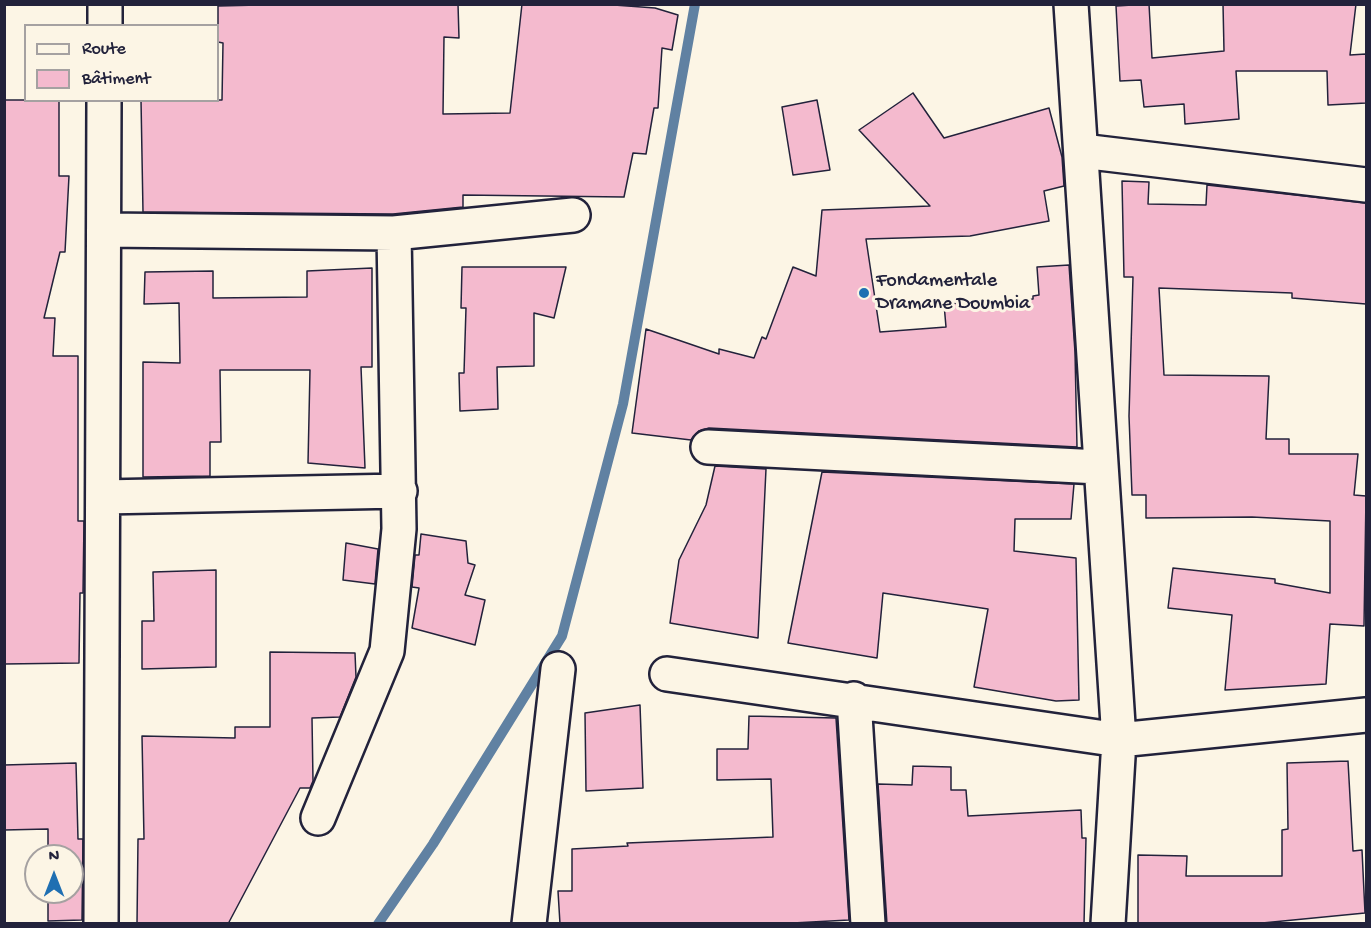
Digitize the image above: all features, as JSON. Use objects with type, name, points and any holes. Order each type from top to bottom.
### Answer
[{"type":"street","points":[[105,4],[105,24]]},
{"type":"street","points":[[1071,4],[1082,151],[1099,467],[1119,740],[1108,924]]},
{"type":"street","points":[[101,924],[104,102]]},
{"type":"street","points":[[1082,151],[1366,185]]},
{"type":"street","points":[[104,230],[394,233],[573,214]]},
{"type":"street","points":[[318,818],[387,651],[399,529],[400,491],[394,233]]},
{"type":"street","points":[[708,447],[1099,467]]},
{"type":"street","points":[[103,497],[400,491]]},
{"type":"street","points":[[529,924],[558,669]]},
{"type":"street","points":[[667,674],[854,699],[1119,740],[1366,715]]},
{"type":"street","points":[[854,699],[868,924]]},
{"type":"building","points":[[458,4],[459,38],[444,37],[443,114],[510,113],[522,4],[614,5],[655,8],[678,15],[672,50],[662,48],[658,108],[654,108],[646,154],[633,153],[624,197],[463,195],[463,207],[393,214],[143,212],[141,102],[219,102],[222,100],[223,43],[219,42],[218,6]]},
{"type":"building","points":[[1149,4],[1152,58],[1224,51],[1223,4],[1356,4],[1350,55],[1366,54],[1366,103],[1328,105],[1327,71],[1236,71],[1239,119],[1185,124],[1184,104],[1144,107],[1141,80],[1120,81],[1116,6]]},
{"type":"building","points":[[913,93],[944,138],[1049,108],[1062,157],[1064,186],[1044,191],[1049,221],[970,236],[866,239],[880,332],[946,327],[944,304],[1033,299],[1033,296],[1039,295],[1037,267],[1069,265],[1075,352],[1077,447],[709,428],[699,431],[691,440],[632,433],[646,329],[719,354],[719,349],[754,358],[762,337],[766,339],[793,267],[816,276],[822,210],[930,206],[859,130]]},
{"type":"building","points":[[4,100],[59,102],[59,176],[69,176],[65,252],[60,252],[44,318],[55,318],[53,356],[78,356],[78,521],[84,521],[79,663],[4,664]]},
{"type":"building","points":[[817,100],[830,170],[793,175],[782,107]]},
{"type":"building","points":[[1122,181],[1149,182],[1148,204],[1206,205],[1207,185],[1366,203],[1366,304],[1292,298],[1292,293],[1159,288],[1164,375],[1269,376],[1266,439],[1289,439],[1289,454],[1358,454],[1354,495],[1366,496],[1364,626],[1330,624],[1326,684],[1225,690],[1232,615],[1168,608],[1173,568],[1275,579],[1275,583],[1330,593],[1330,521],[1252,517],[1146,518],[1146,495],[1132,495],[1129,416],[1133,277],[1124,277]]},
{"type":"building","points":[[462,267],[566,267],[554,318],[534,313],[534,366],[497,367],[498,409],[460,411],[459,373],[464,373],[466,308],[461,308]]},
{"type":"building","points":[[372,268],[372,367],[361,367],[365,468],[308,463],[310,370],[220,370],[221,442],[210,442],[210,476],[143,477],[143,362],[180,363],[179,303],[144,304],[145,272],[213,271],[213,298],[307,297],[307,271]]},
{"type":"building","points":[[715,466],[766,469],[758,638],[670,623],[679,560],[706,505]]},
{"type":"building","points":[[822,472],[1074,484],[1071,519],[1015,519],[1014,551],[1076,558],[1079,700],[1056,701],[974,687],[988,609],[883,593],[877,658],[788,643]]},
{"type":"building","points":[[421,534],[466,541],[468,563],[475,565],[465,595],[485,600],[475,645],[412,628],[419,588],[412,587],[415,555],[419,555]]},
{"type":"building","points":[[346,543],[378,549],[375,584],[343,580]]},
{"type":"building","points":[[216,570],[216,667],[142,669],[142,621],[154,621],[153,572]]},
{"type":"building","points":[[270,652],[355,653],[356,677],[340,717],[312,718],[313,781],[310,788],[300,788],[228,924],[137,924],[138,839],[144,839],[142,736],[235,738],[235,727],[270,727]]},
{"type":"building","points":[[640,705],[643,788],[586,791],[585,713]]},
{"type":"building","points":[[749,716],[836,718],[849,920],[774,924],[560,924],[558,891],[572,891],[572,849],[628,846],[627,843],[773,837],[771,779],[717,780],[717,749],[748,749]]},
{"type":"building","points":[[1348,761],[1353,851],[1362,850],[1365,913],[1252,924],[1138,923],[1138,855],[1187,856],[1186,876],[1282,876],[1282,830],[1288,829],[1287,763]]},
{"type":"building","points":[[76,763],[78,839],[83,839],[83,844],[48,844],[48,829],[4,830],[4,765]]},
{"type":"building","points":[[913,766],[951,767],[951,790],[966,790],[968,816],[1081,810],[1082,838],[1086,838],[1084,924],[887,924],[878,784],[912,785]]},
{"type":"building","points":[[48,904],[82,904],[82,920],[48,921]]},
{"type":"waterway","points":[[378,924],[433,844],[562,636],[623,404],[695,4]]},
{"type":"place","name":"Fondamentale Dramane Doumbia","points":[[864,293]]}]
